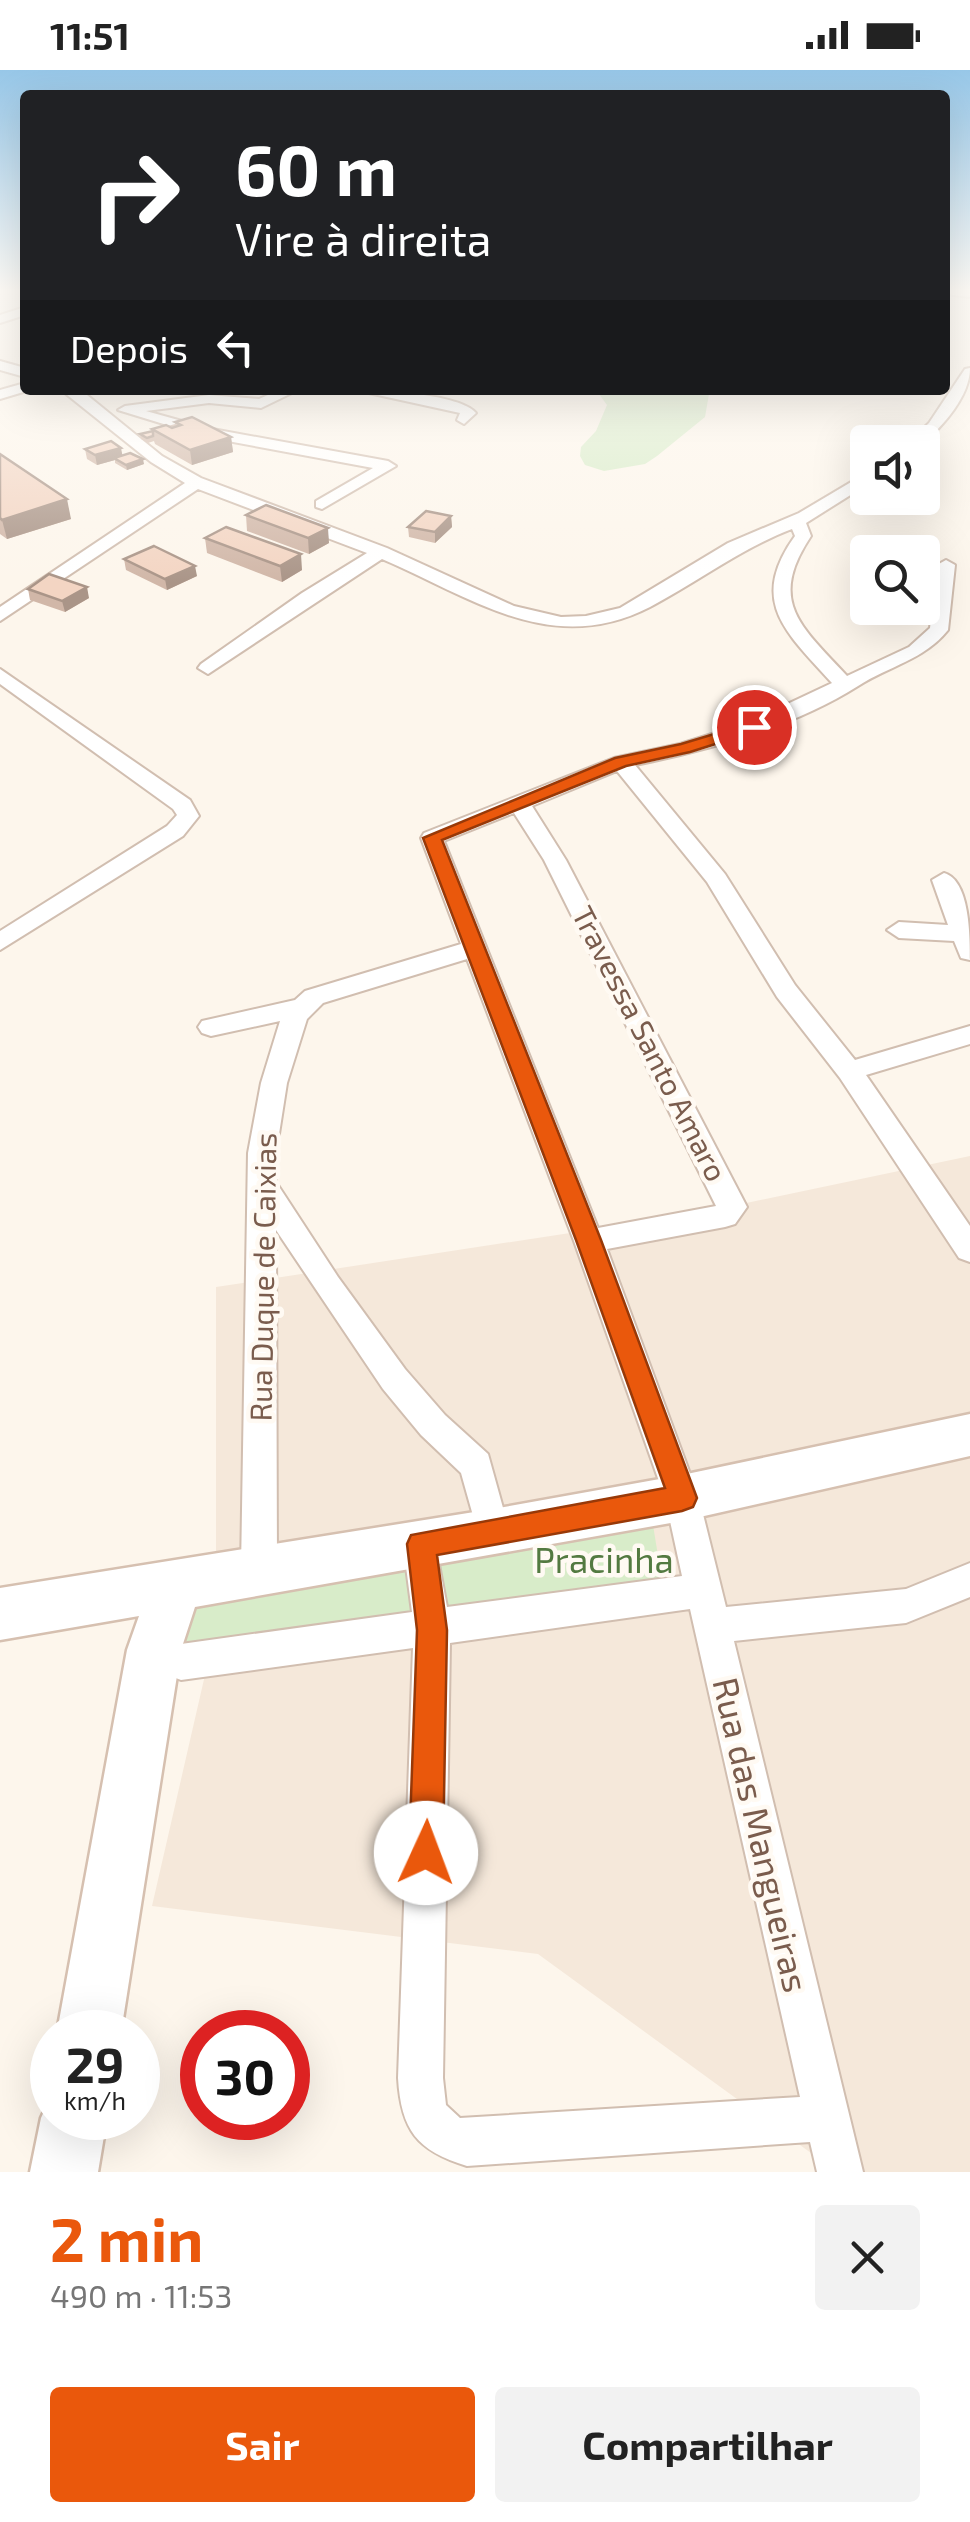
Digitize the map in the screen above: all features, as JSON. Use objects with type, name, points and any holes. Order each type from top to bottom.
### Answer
[{"type":"main road","points":[[0,1614],[493,1533],[682,1498],[970,1435]]},
{"type":"main road","points":[[94,2010],[168,1656],[177,1584]]},
{"type":"main road","points":[[114,1595],[168,1656]]},
{"type":"main road","points":[[64,2172],[70,2140]]},
{"type":"street","points":[[935,425],[960,387]]},
{"type":"street","points":[[76,395],[142,451],[197,482],[381,552],[510,608],[567,623],[602,619],[630,610],[750,538],[798,521],[850,489]]},
{"type":"street","points":[[101,414],[209,398],[261,404],[281,395]]},
{"type":"street","points":[[389,395],[465,409],[469,414],[464,420]]},
{"type":"street","points":[[124,410],[206,432],[388,466],[322,504]]},
{"type":"street","points":[[0,615],[197,482]]},
{"type":"street","points":[[798,521],[803,536],[784,564],[781,594],[788,616],[846,686]]},
{"type":"street","points":[[208,668],[308,597],[381,552]]},
{"type":"street","points":[[519,803],[621,762],[736,733],[916,651],[934,637],[942,614],[946,564]]},
{"type":"street","points":[[0,675],[182,805],[188,816],[175,831],[0,942]]},
{"type":"street","points":[[621,762],[717,879],[793,1001],[849,1070],[970,1250]]},
{"type":"street","name":"Rua das Mangueiras","points":[[519,803],[432,838],[589,1240],[682,1498],[840,2172]]},
{"type":"street","name":"Travessa Santo Amaro","points":[[519,803],[555,860],[732,1207],[724,1216],[589,1240]]},
{"type":"street","points":[[944,880],[966,943]]},
{"type":"street","points":[[899,930],[966,943]]},
{"type":"street","points":[[211,1027],[306,1003],[476,948]]},
{"type":"street","name":"Rua Duque de Caixias","points":[[259,1569],[262,1152],[274,1083],[306,1003]]},
{"type":"street","points":[[849,1070],[970,1035]]},
{"type":"street","points":[[262,1183],[327,1286],[394,1379],[433,1425],[476,1466],[493,1533]]},
{"type":"street","points":[[421,1544],[432,1630],[422,2092],[428,2117],[442,2137],[467,2143],[827,2118]]},
{"type":"street","points":[[168,1656],[707,1608],[906,1606],[970,1580]]},
{"type":"shaded area","points":[[970,1156],[970,2172],[837,2172],[538,1954],[152,1906],[216,1627],[216,1287],[694,1214]]},
{"type":"green space","points":[[600,395],[709,395],[705,417],[657,456],[645,464],[604,471],[585,465],[580,456],[581,447],[596,431],[607,405]]},
{"type":"green space","name":"Pracinha","points":[[652,1519],[663,1586],[169,1661],[173,1600]]},
{"type":"building","points":[[192,417],[231,437],[190,450],[152,429],[166,425],[172,428],[181,425],[175,422]]},
{"type":"building","points":[[111,441],[121,448],[95,455],[85,449]]},
{"type":"building","points":[[130,453],[143,459],[126,465],[114,458]]},
{"type":"building","points":[[0,454],[67,499],[2,520]]},
{"type":"building","points":[[266,505],[328,528],[308,538],[246,515]]},
{"type":"building","points":[[426,511],[451,516],[435,532],[408,527]]},
{"type":"building","points":[[226,527],[301,554],[280,566],[205,538]]},
{"type":"building","points":[[154,546],[195,566],[165,579],[124,559]]},
{"type":"building","points":[[49,574],[87,587],[62,601],[28,589]]},
{"type":"route","points":[[426,1853],[432,1630],[421,1544],[682,1498],[589,1240],[432,838],[441,831],[621,762],[754,727]]}]
